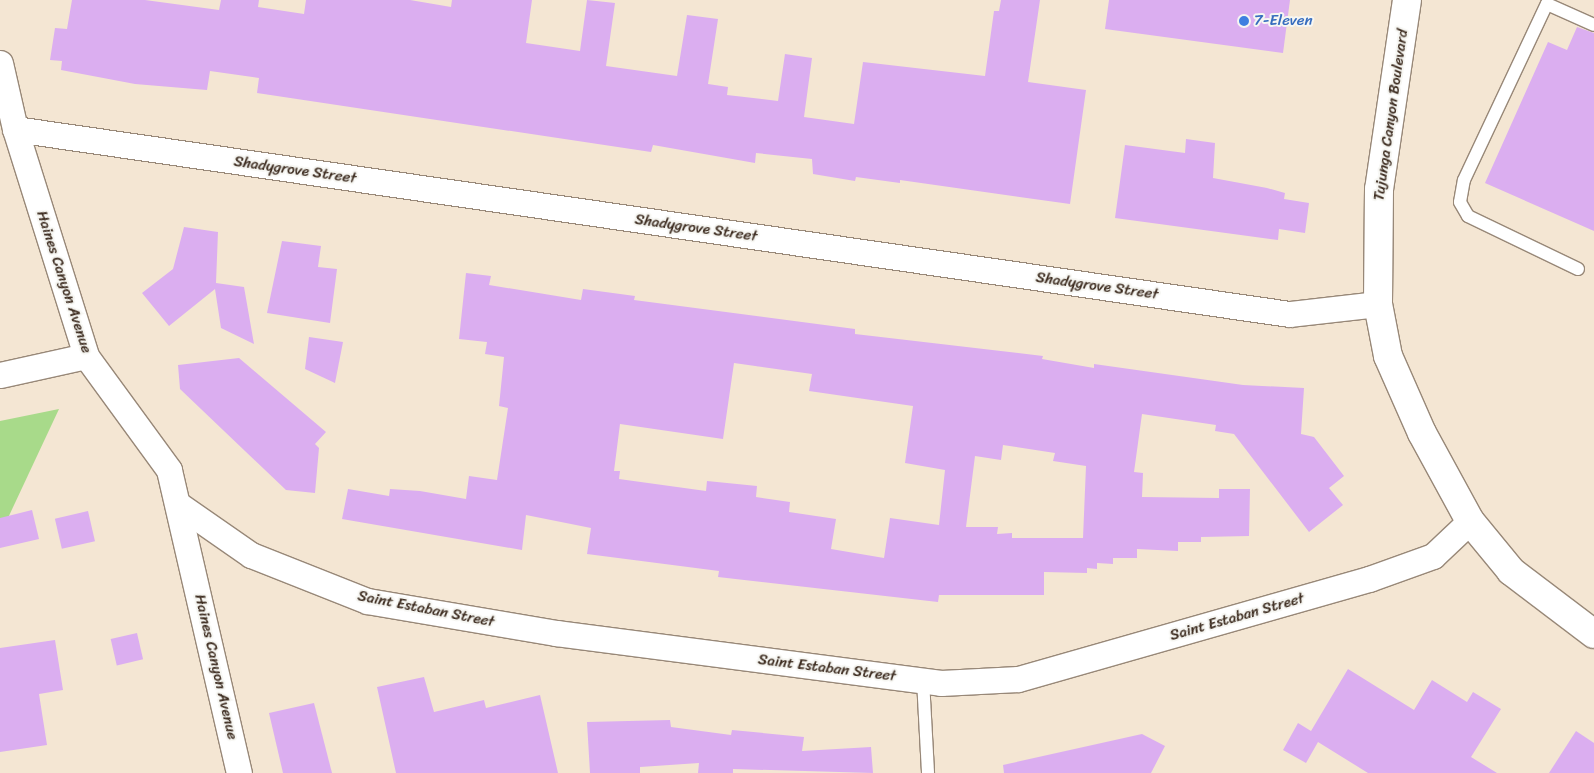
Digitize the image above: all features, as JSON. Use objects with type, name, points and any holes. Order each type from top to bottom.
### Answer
[{"type":"main road","name":"Tujunga Canyon Boulevard","points":[[1407,0],[1379,189],[1378,304],[1388,356],[1422,433],[1470,521],[1511,571],[1594,634]]},
{"type":"street","name":"Haines Canyon Avenue","points":[[0,63],[15,129],[86,356],[170,470],[180,505],[239,773]]},
{"type":"street","name":"Shadygrove Street","points":[[15,129],[1290,314],[1378,304]]},
{"type":"street","points":[[0,375],[86,356]]},
{"type":"street","name":"Saint Estaban Street","points":[[180,505],[251,555],[367,601],[556,634],[923,680],[1018,680],[1369,579],[1433,556],[1470,521]]},
{"type":"lane","points":[[1578,269],[1468,216],[1460,202],[1464,180],[1547,4],[1594,25]]},
{"type":"lane","points":[[923,680],[928,773]]},
{"type":"green space","points":[[59,409],[0,535],[0,421]]},
{"type":"building","points":[[72,0],[145,0],[219,10],[221,0],[259,0],[258,7],[304,14],[306,0],[410,0],[451,7],[452,0],[532,0],[526,43],[580,51],[587,0],[615,3],[606,66],[677,76],[687,15],[718,19],[708,84],[728,87],[727,95],[778,101],[785,54],[812,58],[804,117],[854,124],[863,62],[985,76],[994,11],[999,11],[1001,0],[1040,0],[1028,82],[1086,90],[1070,204],[900,180],[900,183],[856,177],[855,181],[813,174],[812,159],[756,153],[755,163],[653,145],[651,152],[257,93],[259,78],[210,71],[207,90],[135,84],[61,70],[62,61],[50,60],[55,28],[67,29]]},
{"type":"building","points":[[1109,0],[1290,0],[1283,53],[1105,29]]},
{"type":"building","points":[[1577,27],[1594,33],[1594,231],[1485,183],[1548,42],[1567,50]]},
{"type":"building","points":[[1186,139],[1215,143],[1213,178],[1267,188],[1285,193],[1284,199],[1309,203],[1305,233],[1279,229],[1278,240],[1115,218],[1125,145],[1185,153]]},
{"type":"building","points":[[184,227],[218,232],[216,283],[244,287],[254,344],[221,328],[215,289],[169,326],[142,293],[173,269]]},
{"type":"building","points":[[282,241],[321,246],[318,267],[337,269],[330,323],[267,313]]},
{"type":"building","points":[[466,273],[491,276],[489,285],[581,300],[583,289],[635,296],[634,300],[855,329],[855,334],[1043,356],[1042,359],[1094,368],[1094,364],[1243,385],[1304,388],[1301,434],[1314,437],[1344,476],[1329,488],[1343,505],[1309,532],[1234,434],[1215,431],[1216,425],[1142,414],[1134,472],[1143,473],[1142,497],[1219,498],[1219,489],[1250,489],[1249,536],[1201,537],[1201,542],[1178,542],[1178,551],[1137,549],[1137,558],[1113,558],[1113,564],[1097,563],[1097,569],[1087,568],[1087,573],[1044,572],[1044,595],[939,595],[938,602],[718,577],[719,571],[587,554],[591,528],[526,515],[522,550],[342,519],[348,489],[389,496],[390,489],[420,491],[466,499],[469,476],[497,480],[508,408],[499,406],[504,357],[485,354],[487,342],[459,339]],"holes":[[[734,363],[812,374],[809,391],[913,406],[905,463],[945,470],[939,525],[890,518],[884,558],[831,549],[836,519],[789,512],[790,502],[756,497],[757,486],[707,481],[706,491],[619,479],[620,471],[614,471],[620,424],[723,439]],[[1003,445],[1055,453],[1053,461],[1086,466],[1083,538],[1012,538],[1012,533],[997,534],[998,527],[966,527],[975,456],[1001,460]]]},
{"type":"building","points":[[309,337],[343,342],[335,383],[305,369]]},
{"type":"building","points":[[239,358],[326,432],[315,444],[319,448],[315,493],[286,490],[180,389],[178,365]]},
{"type":"building","points":[[32,510],[39,539],[0,548],[0,518]]},
{"type":"building","points":[[88,511],[95,541],[62,549],[55,519]]},
{"type":"building","points":[[137,633],[143,659],[117,665],[111,639]]},
{"type":"building","points":[[55,640],[63,690],[39,694],[47,745],[0,752],[0,648]]},
{"type":"building","points":[[1348,669],[1414,710],[1432,680],[1467,702],[1473,692],[1501,709],[1471,757],[1497,773],[1368,773],[1318,742],[1306,763],[1283,750],[1298,723],[1311,731]]},
{"type":"building","points":[[424,677],[434,712],[484,700],[486,708],[540,695],[558,773],[396,773],[377,687]]},
{"type":"building","points":[[314,703],[332,773],[283,773],[269,713]]},
{"type":"building","points":[[670,720],[671,727],[731,735],[732,730],[804,737],[802,751],[871,747],[873,773],[733,769],[733,773],[698,773],[699,763],[640,767],[640,773],[590,773],[587,722]]},
{"type":"building","points":[[1576,731],[1594,743],[1594,773],[1549,773]]},
{"type":"building","points":[[1142,734],[1165,746],[1151,773],[1004,773],[1003,765]]},
{"type":"place","name":"7-Eleven","points":[[1244,21]]}]
